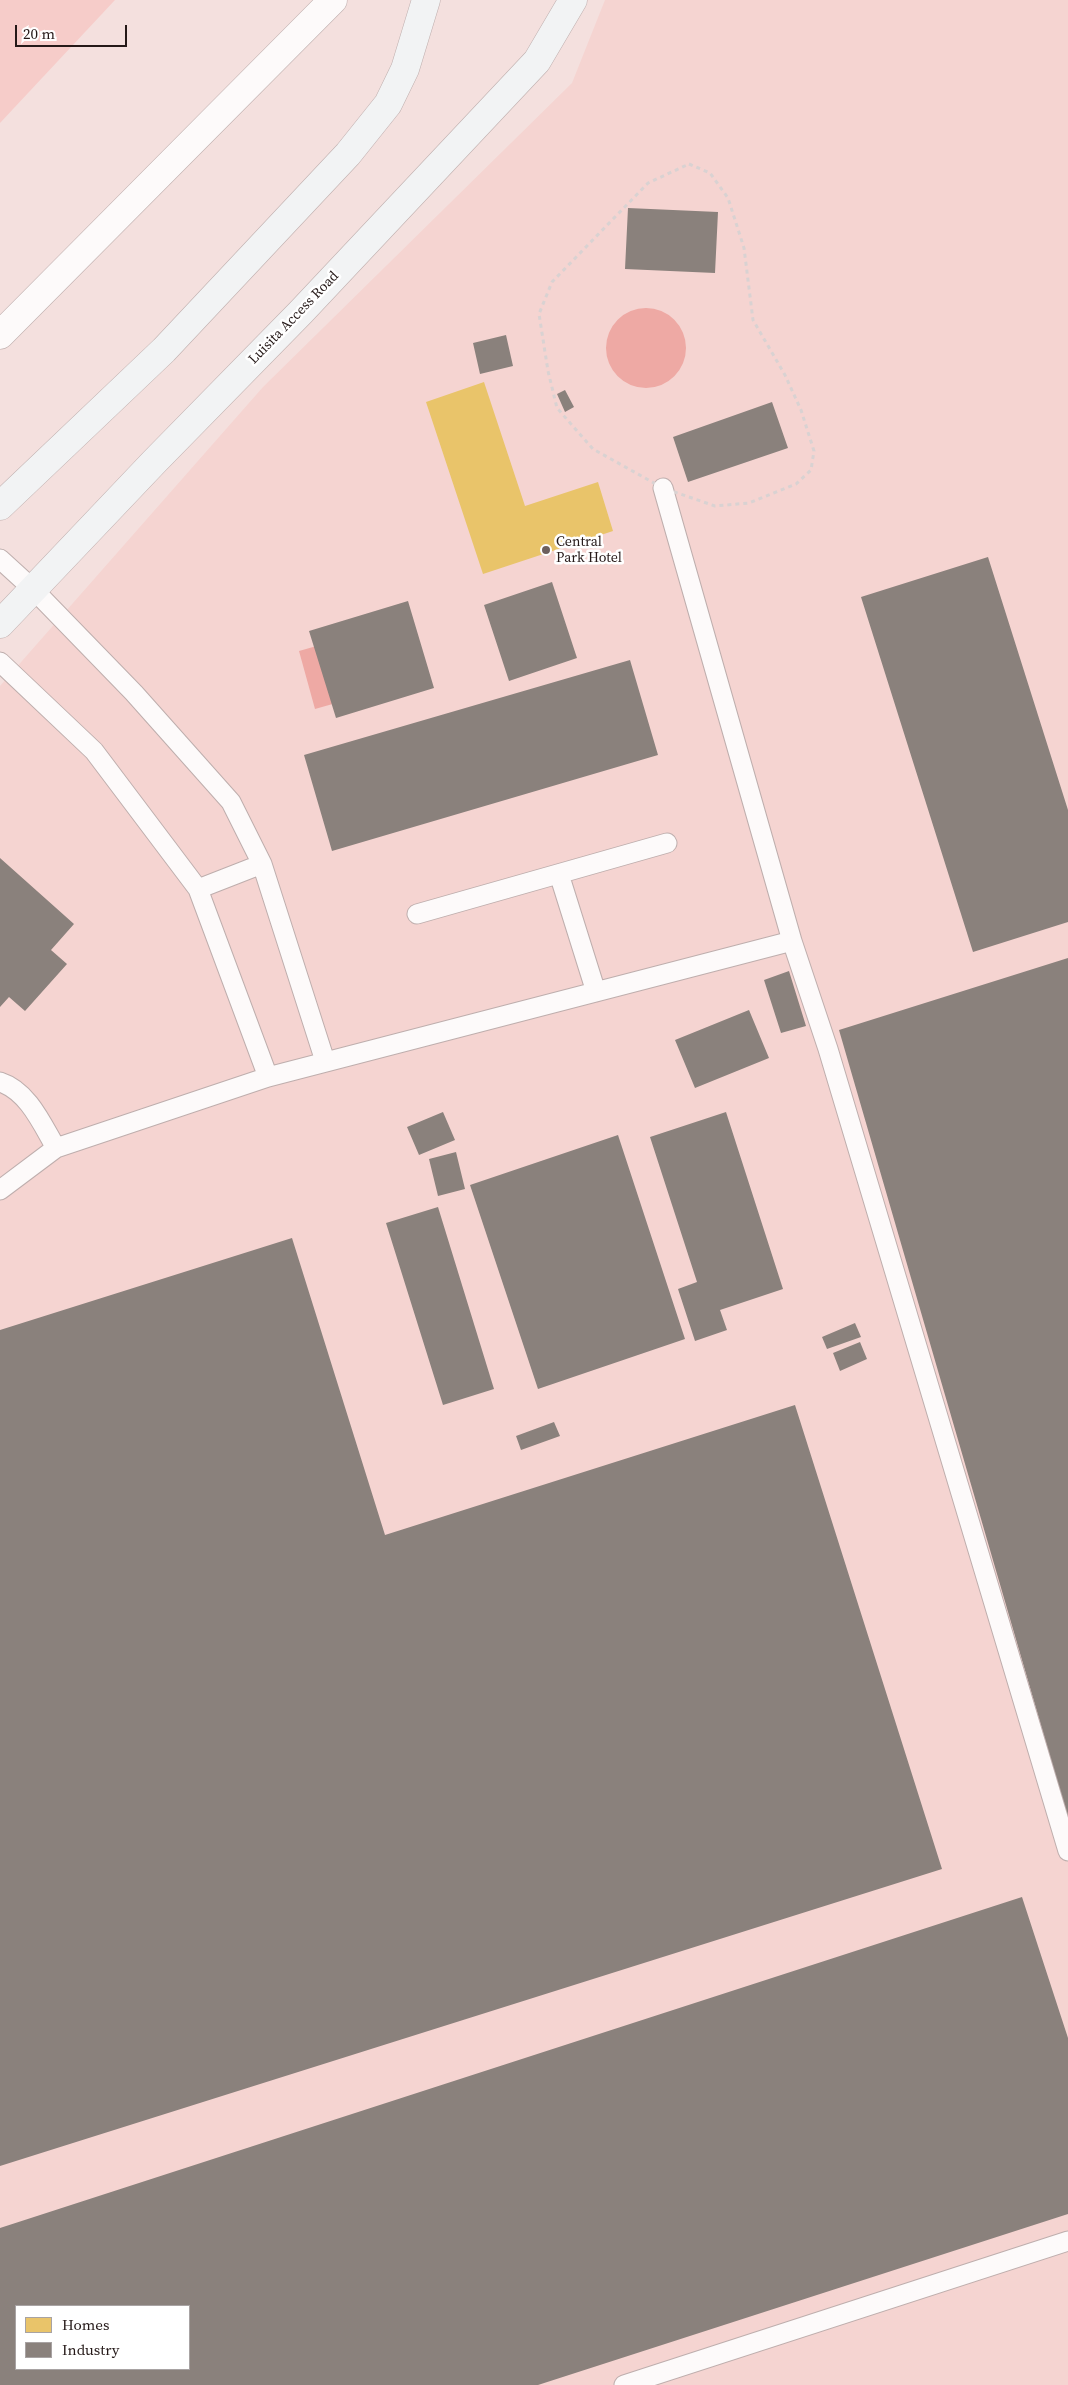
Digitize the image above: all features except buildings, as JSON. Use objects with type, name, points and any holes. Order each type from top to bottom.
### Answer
[{"type":"main road","points":[[0,506],[164,350],[348,154],[388,104],[404,69],[426,0]]},
{"type":"main road","name":"Luisita Access Road","points":[[0,624],[154,462],[301,312],[530,68],[573,0]]},
{"type":"street","points":[[0,335],[333,0]]},
{"type":"lane","points":[[663,488],[792,941],[828,1049],[1068,1851]]},
{"type":"lane","points":[[0,559],[34,590],[134,693],[232,802],[262,864],[326,1061]]},
{"type":"lane","points":[[0,662],[94,752],[198,889],[268,1077]]},
{"type":"lane","points":[[417,914],[667,843]]},
{"type":"lane","points":[[198,889],[262,864]]},
{"type":"lane","points":[[559,874],[596,992]]},
{"type":"lane","points":[[0,1190],[56,1148],[268,1077],[792,941]]},
{"type":"lane","points":[[0,1082],[7,1084],[26,1099],[56,1148]]},
{"type":"lane","points":[[624,2385],[1068,2241]]},
{"type":"path","points":[[689,164],[710,174],[728,198],[744,248],[753,320],[785,375],[801,410],[814,452],[811,470],[796,484],[749,503],[715,506],[663,488],[593,449],[557,408],[548,371],[539,314],[552,282],[594,237],[648,183],[689,164]]},
{"type":"shaded area","points":[[0,0],[115,0],[0,123]]},
{"type":"shaded area","points":[[605,0],[1068,0],[1068,2385],[0,2385],[0,686],[263,387],[572,83]]},
{"type":"shaded area","points":[[638,308],[654,308],[668,314],[680,326],[686,340],[686,356],[680,370],[668,382],[654,388],[638,388],[624,382],[612,370],[606,356],[606,340],[612,326],[624,314]]},
{"type":"shaded area","points":[[387,626],[403,684],[315,709],[299,651]]},
{"type":"place","name":"Central Park Hotel","points":[[546,550]]}]
